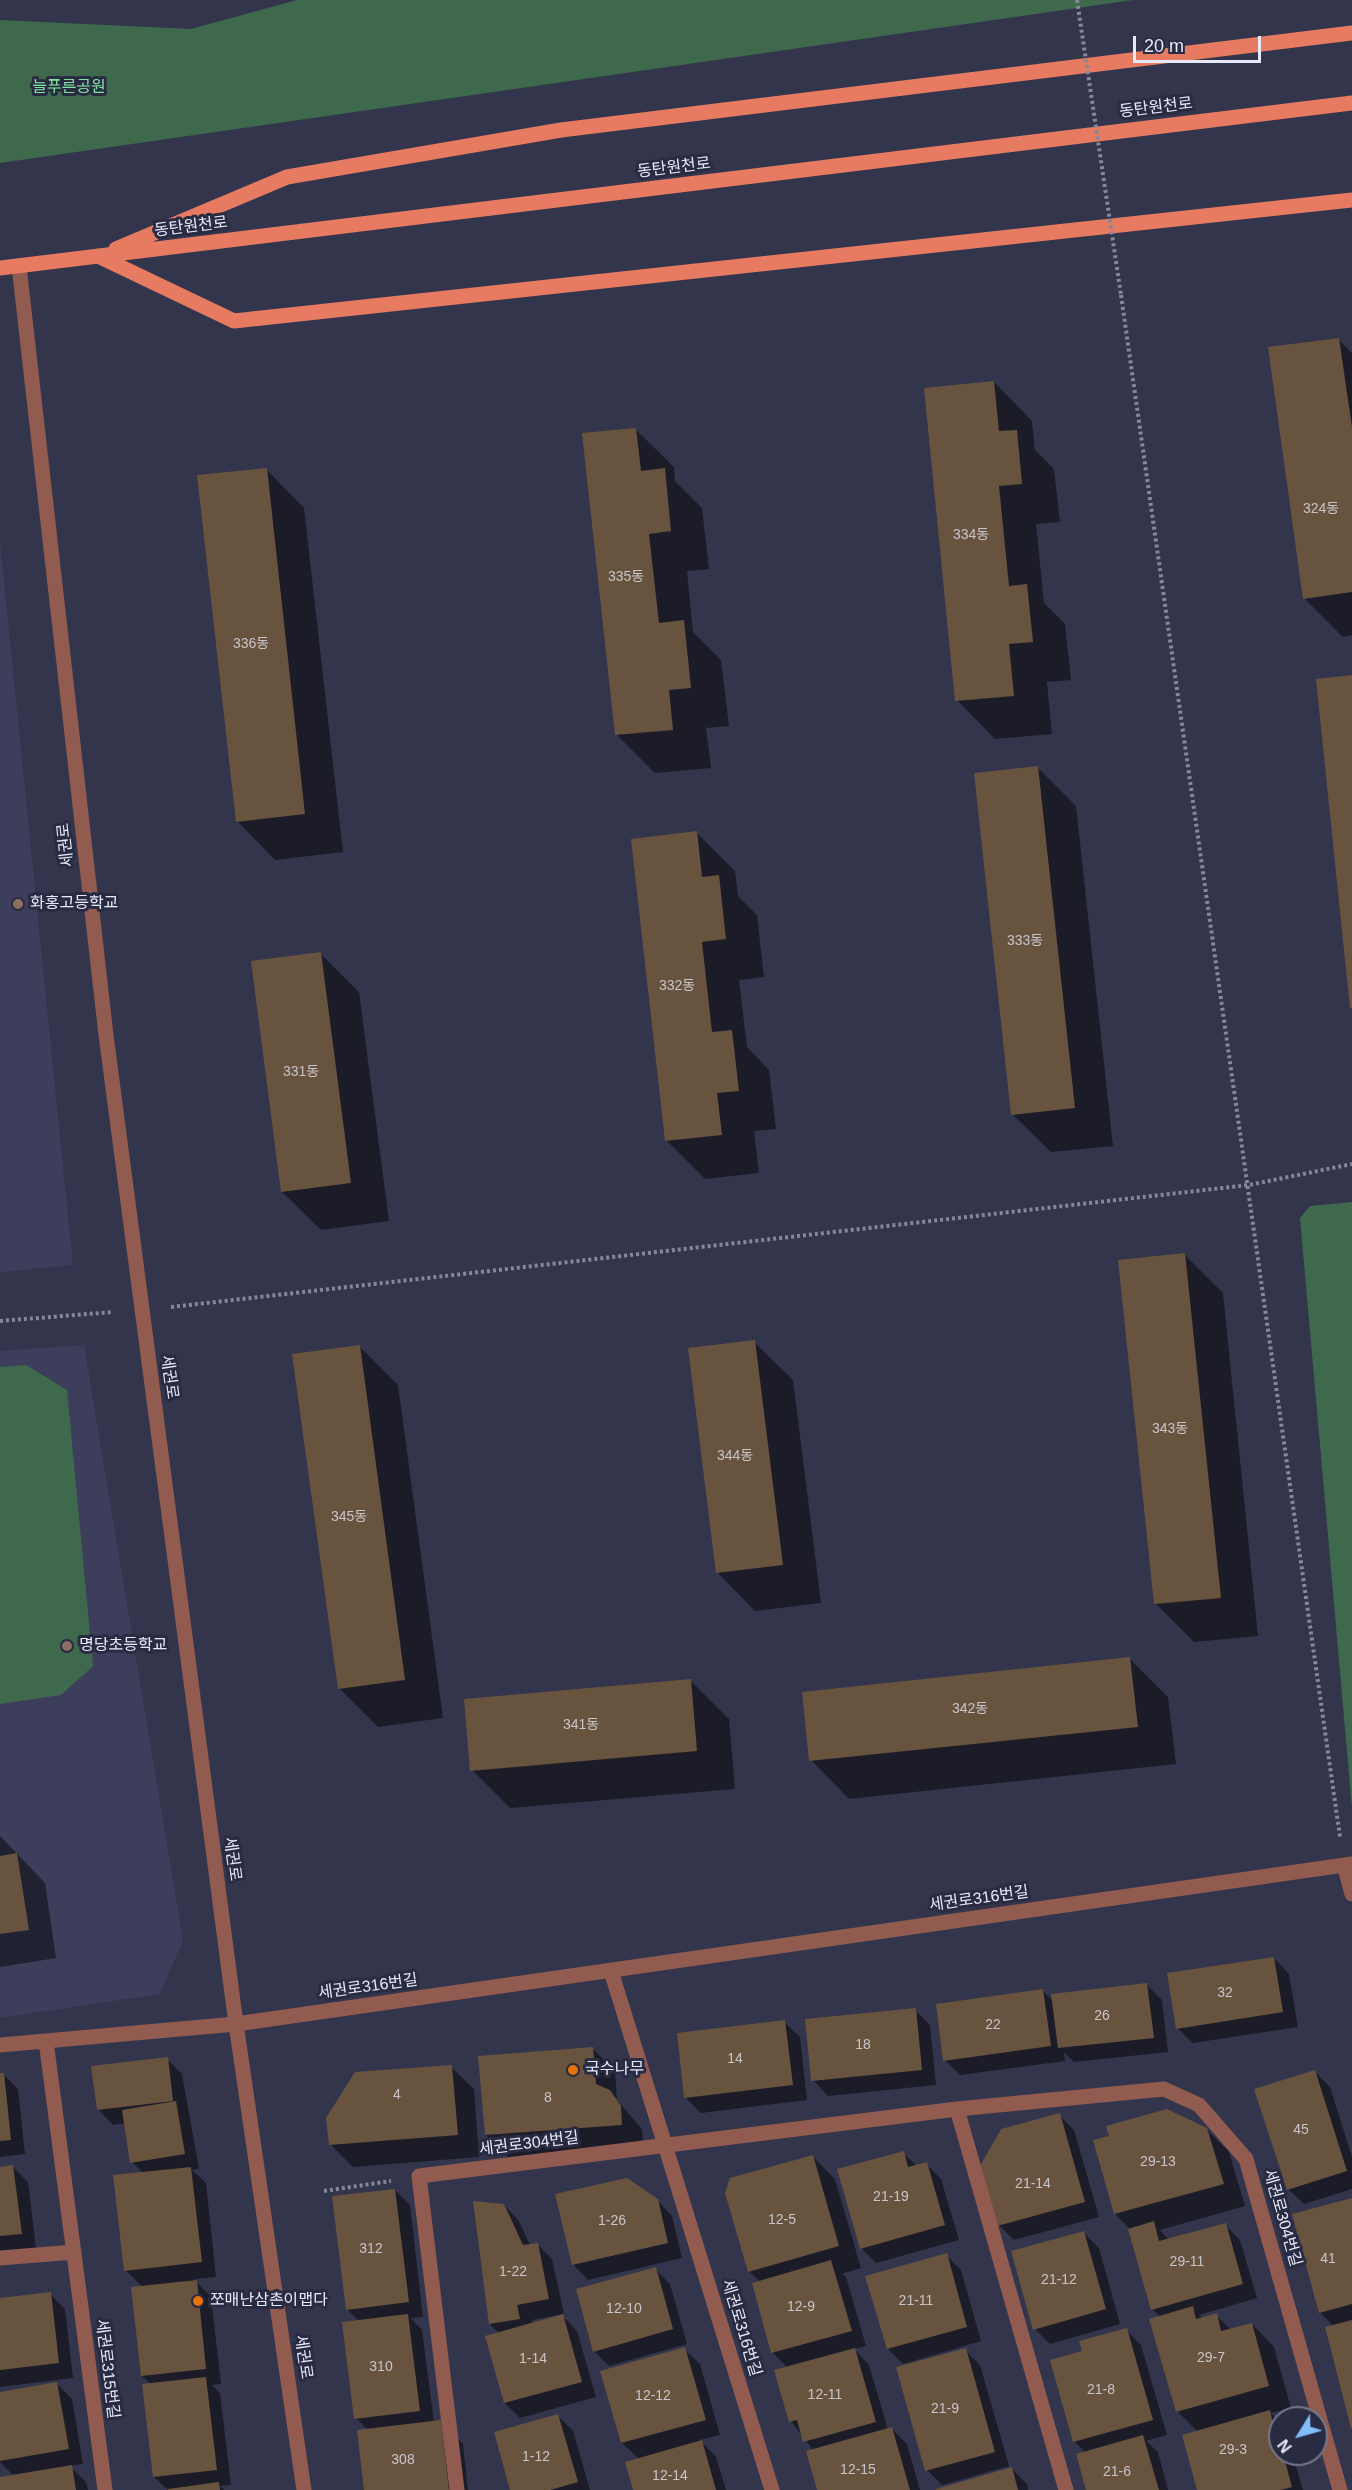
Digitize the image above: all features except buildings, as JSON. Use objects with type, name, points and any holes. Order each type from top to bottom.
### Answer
[{"type":"main road","points":[[98,256],[287,177],[561,130],[1352,33]]},
{"type":"main road","name":"동탄원천로","points":[[0,268],[1352,103]]},
{"type":"main road","points":[[98,256],[234,321],[1352,200]]},
{"type":"street","name":"세권로","points":[[19,266],[106,1035],[236,2024],[304,2490]]},
{"type":"street","points":[[1348,1864],[1352,1894]]},
{"type":"street","name":"세권로316번길","points":[[236,2024],[1348,1864]]},
{"type":"street","name":"세권로316번길","points":[[611,1971],[772,2490]]},
{"type":"street","points":[[0,2045],[236,2024]]},
{"type":"street","name":"세권로315번길","points":[[46,2041],[105,2490]]},
{"type":"street","name":"세권로304번길","points":[[419,2176],[957,2109],[1164,2089],[1199,2104],[1246,2158],[1340,2490]]},
{"type":"street","points":[[957,2109],[1065,2490]]},
{"type":"street","points":[[419,2176],[458,2490]]},
{"type":"street","points":[[0,2258],[74,2252]]},
{"type":"path","points":[[1077,0],[1348,1864]]},
{"type":"path","points":[[0,1321],[142,1310],[1249,1185],[1352,1164]]},
{"type":"path","points":[[324,2191],[419,2176]]},
{"type":"shaded area","name":"화홍고등학교","points":[[0,542],[73,1265],[0,1272]]},
{"type":"shaded area","name":"명당초등학교","points":[[84,1345],[183,1940],[160,1994],[0,2018],[0,1351]]},
{"type":"green space","name":"늘푸른공원","points":[[297,0],[1133,0],[0,163],[0,20],[191,29]]},
{"type":"green space","points":[[1352,1202],[1352,1808],[1300,1218],[1310,1206]]},
{"type":"green space","points":[[26,1365],[67,1390],[93,1666],[61,1695],[0,1704],[0,1367]]},
{"type":"place","name":"화홍고등학교","points":[[18,904]]},
{"type":"place","name":"명당초등학교","points":[[67,1646]]},
{"type":"place","name":"국수나무","points":[[573,2070]]},
{"type":"place","name":"쪼매난삼촌이맵다","points":[[198,2301]]}]
